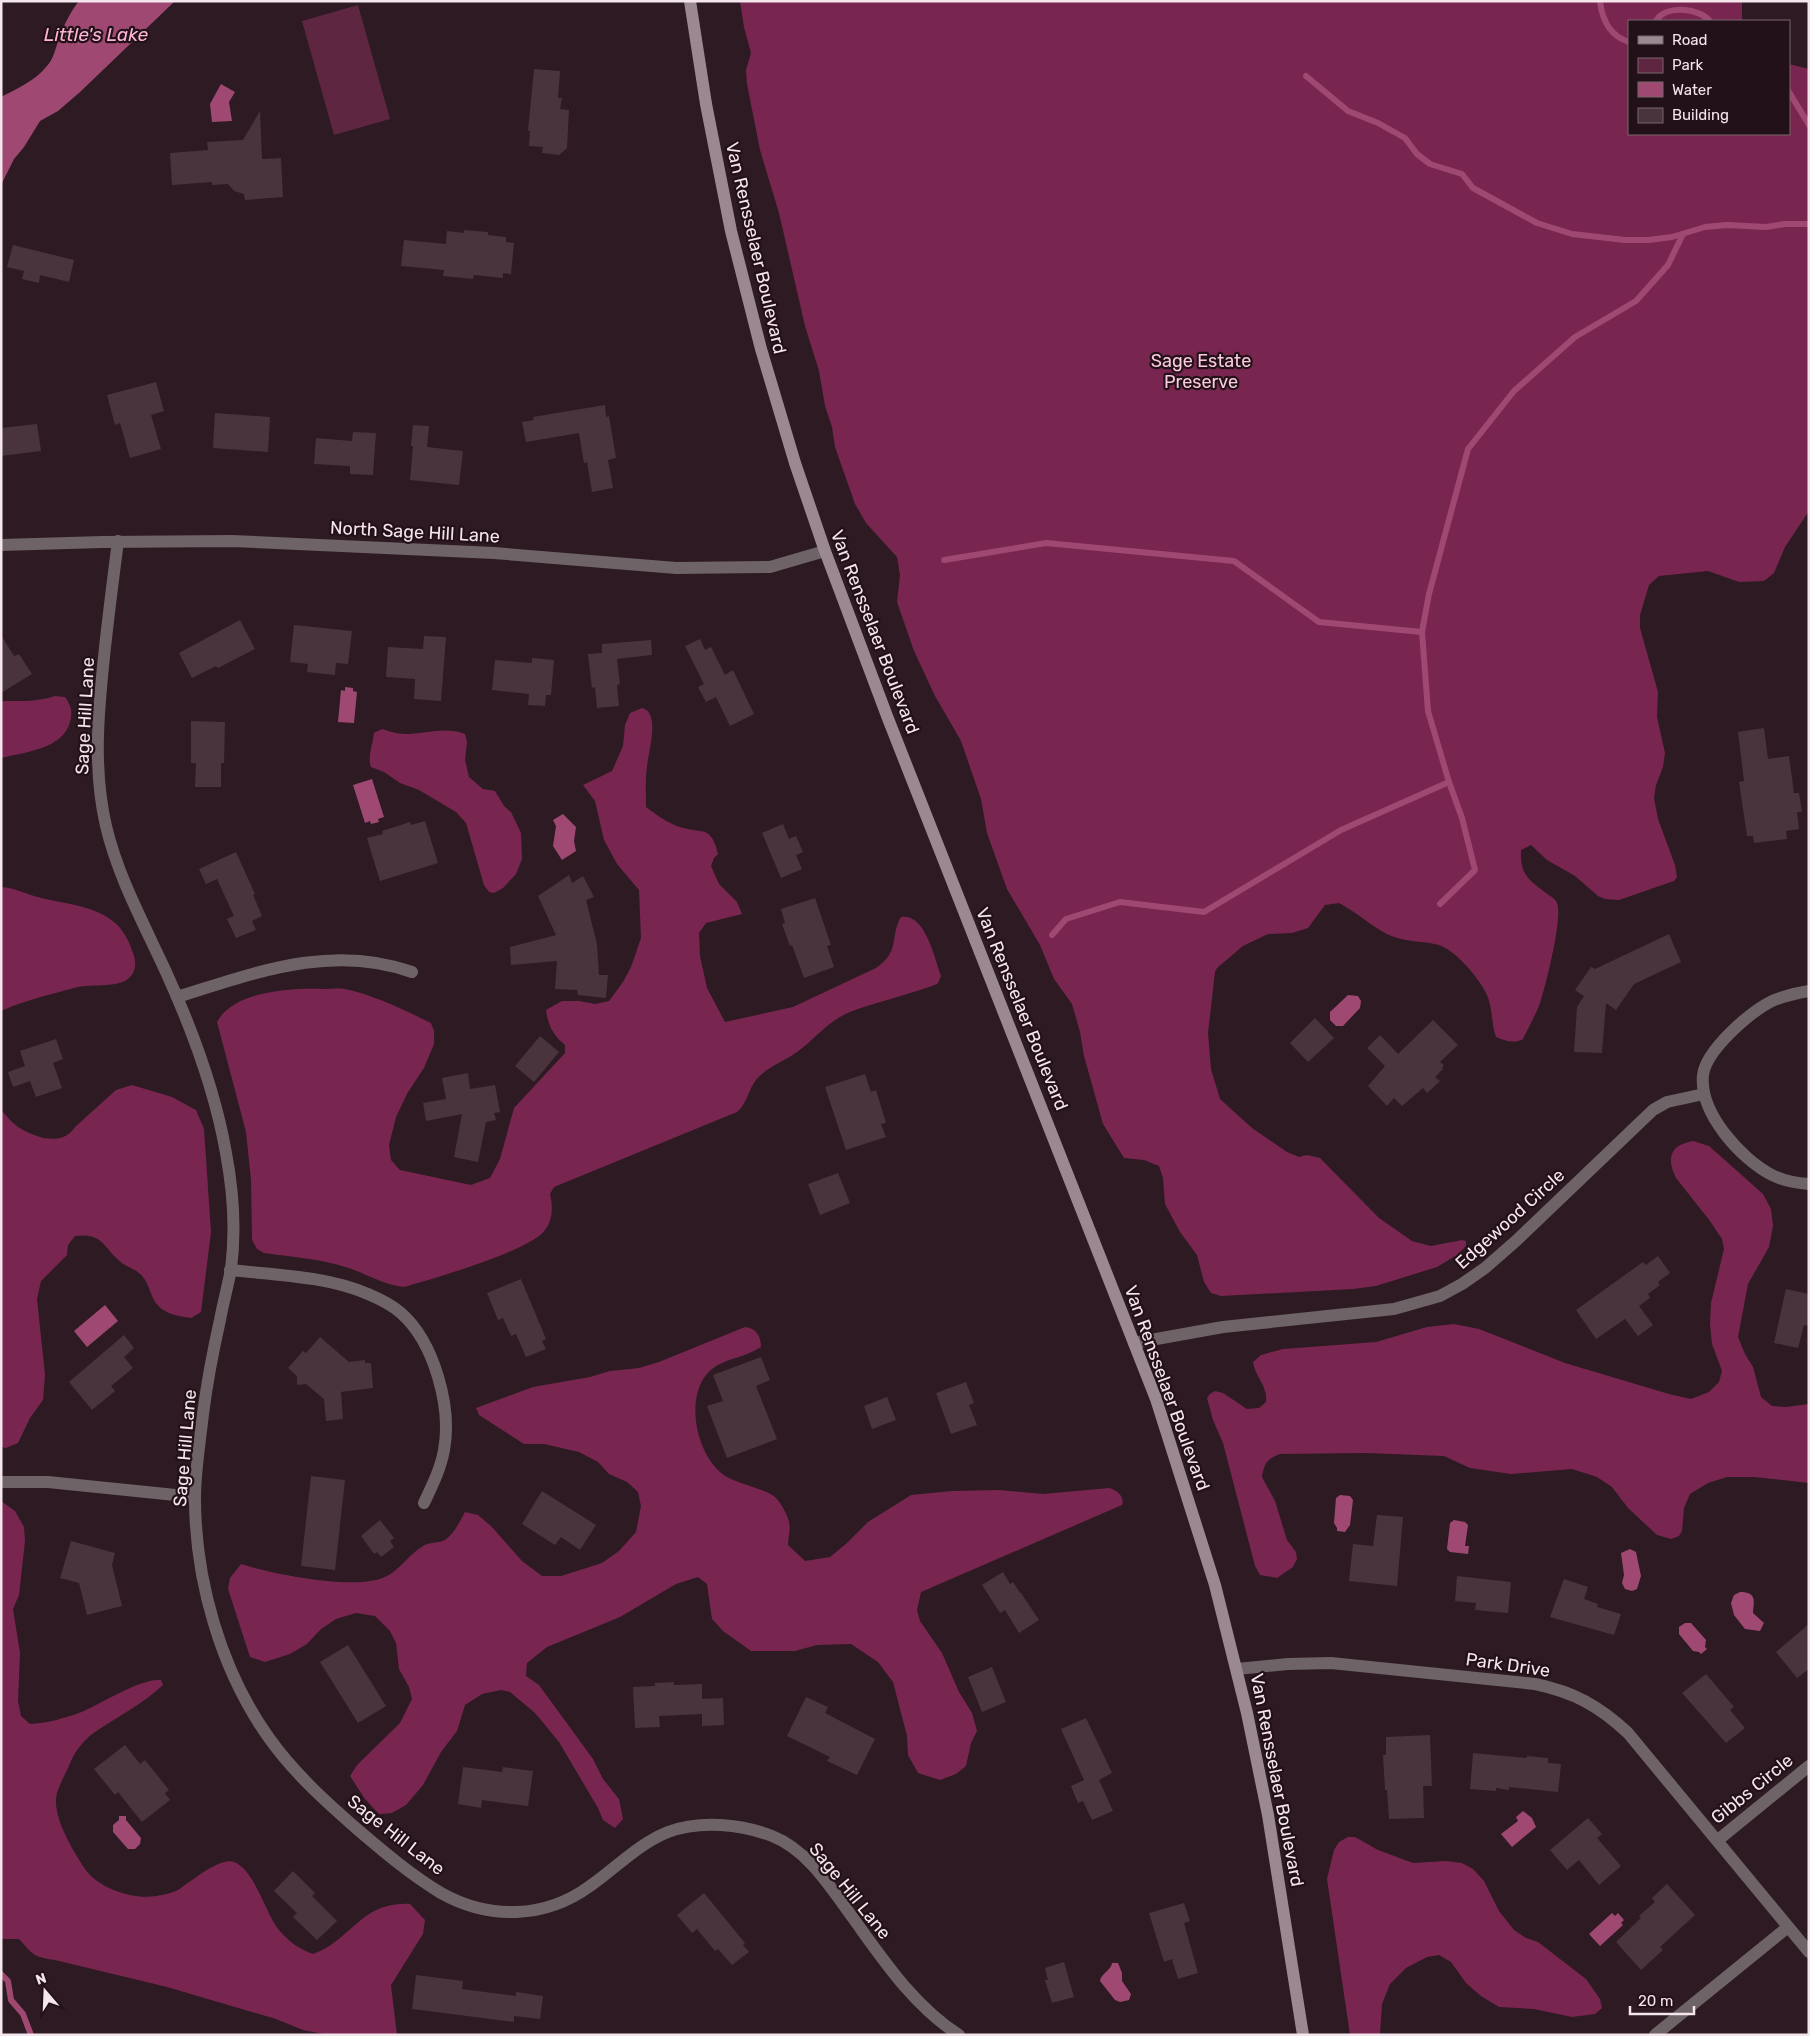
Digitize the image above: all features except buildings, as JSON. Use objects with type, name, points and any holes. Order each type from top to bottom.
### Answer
[{"type":"main road","name":"Van Rensselaer Boulevard","points":[[690,1],[706,104],[731,231],[768,375],[795,463],[825,551],[887,716],[1156,1399],[1216,1585],[1237,1669],[1268,1815],[1303,2035]]},
{"type":"street","name":"North Sage Hill Lane","points":[[1,545],[118,541],[232,541],[494,553],[676,568],[770,567],[825,551]]},
{"type":"street","name":"Sage Hill Lane","points":[[118,541],[99,714],[98,775],[106,828],[118,865],[130,896],[177,997],[201,1060],[228,1159],[233,1227],[230,1270],[211,1363],[203,1414],[195,1497],[198,1544],[212,1614],[228,1663],[259,1723],[285,1758],[329,1804],[418,1878],[438,1892],[471,1908],[489,1912],[520,1913],[550,1906],[582,1892],[626,1857],[668,1833],[695,1826],[712,1825],[731,1826],[764,1833],[786,1843],[808,1861],[830,1887],[904,1986],[937,2019],[959,2035]]},
{"type":"street","points":[[177,997],[273,968],[306,962],[335,959],[362,961],[412,972]]},
{"type":"street","points":[[1809,991],[1784,996],[1761,1008],[1723,1041],[1704,1068],[1702,1081],[1708,1106],[1720,1127],[1752,1161],[1784,1180],[1809,1184]]},
{"type":"street","name":"Edgewood Circle","points":[[1134,1343],[1223,1327],[1394,1309],[1440,1296],[1485,1268],[1517,1240],[1653,1110],[1667,1102],[1704,1094]]},
{"type":"street","points":[[230,1270],[319,1280],[348,1286],[386,1302],[403,1315],[428,1352],[437,1375],[446,1412],[444,1452],[424,1503]]},
{"type":"street","points":[[1,1482],[48,1482],[195,1497]]},
{"type":"street","name":"Park Drive","points":[[1237,1669],[1288,1664],[1348,1664],[1535,1684],[1568,1693],[1595,1706],[1628,1733],[1809,1952]]},
{"type":"street","name":"Gibbs Circle","points":[[1718,1840],[1809,1766]]},
{"type":"street","points":[[1655,2035],[1788,1927]]},
{"type":"green space","name":"Sage Estate Preserve","points":[[740,1],[1742,1],[1742,20],[1628,20],[1628,135],[1790,135],[1790,64],[1809,69],[1809,511],[1785,547],[1774,573],[1764,581],[1739,582],[1708,571],[1659,576],[1649,585],[1640,615],[1640,628],[1658,692],[1657,717],[1665,753],[1654,798],[1658,819],[1675,865],[1677,877],[1674,881],[1619,900],[1605,899],[1598,896],[1575,876],[1547,860],[1531,845],[1521,850],[1522,865],[1526,876],[1557,903],[1558,922],[1541,1000],[1523,1039],[1513,1042],[1496,1037],[1490,1004],[1483,987],[1452,952],[1439,945],[1405,940],[1387,934],[1339,903],[1325,905],[1308,928],[1292,933],[1268,934],[1243,946],[1217,968],[1215,972],[1208,1033],[1211,1069],[1220,1099],[1252,1128],[1287,1152],[1299,1157],[1307,1155],[1320,1158],[1379,1218],[1412,1241],[1431,1246],[1462,1240],[1466,1241],[1466,1246],[1457,1255],[1437,1267],[1376,1286],[1353,1289],[1221,1296],[1211,1293],[1204,1282],[1197,1255],[1180,1232],[1165,1204],[1163,1178],[1159,1166],[1144,1160],[1124,1158],[1103,1124],[1072,1004],[1054,979],[1040,945],[1007,889],[987,833],[981,799],[961,741],[935,696],[914,651],[897,602],[900,575],[897,557],[866,523],[855,504],[835,447],[819,371],[805,326],[779,213],[760,150],[747,84],[746,70],[751,53]]},
{"type":"green space","points":[[358,5],[390,119],[334,135],[302,21]]},
{"type":"green space","points":[[55,696],[65,697],[71,712],[70,722],[60,738],[42,748],[1,758],[1,701],[35,700]]},
{"type":"green space","points":[[642,708],[648,711],[652,725],[646,777],[646,807],[671,824],[690,830],[702,831],[711,837],[718,854],[711,866],[719,884],[737,902],[742,914],[706,923],[699,933],[700,956],[707,988],[725,1022],[793,1007],[876,968],[884,962],[892,950],[901,917],[909,917],[923,929],[941,976],[938,983],[841,1016],[797,1052],[760,1075],[737,1112],[554,1187],[550,1194],[552,1203],[551,1217],[545,1230],[521,1247],[501,1255],[404,1287],[383,1282],[349,1268],[328,1262],[264,1253],[257,1249],[252,1240],[251,1180],[246,1132],[217,1022],[225,1012],[236,1004],[264,993],[295,989],[345,989],[378,999],[431,1023],[434,1031],[434,1044],[424,1068],[408,1092],[396,1117],[389,1145],[391,1160],[400,1170],[471,1185],[490,1178],[500,1159],[514,1108],[565,1053],[565,1045],[552,1030],[546,1010],[562,1001],[579,1001],[595,1004],[609,1001],[631,967],[641,938],[639,890],[617,864],[604,840],[595,801],[583,785],[612,771],[623,746],[625,725],[630,713]]},
{"type":"green space","points":[[382,729],[402,734],[443,730],[465,734],[467,742],[465,760],[469,777],[483,789],[495,791],[504,806],[511,812],[521,833],[522,859],[516,874],[503,888],[494,893],[489,892],[484,885],[466,823],[456,812],[419,790],[400,783],[384,772],[371,767],[370,755],[374,733]]},
{"type":"green space","points":[[1,887],[83,907],[110,919],[121,930],[131,948],[135,963],[132,975],[118,983],[78,987],[29,1000],[1,1011]]},
{"type":"green space","points":[[132,1085],[172,1097],[196,1110],[204,1129],[211,1232],[201,1312],[191,1318],[175,1315],[161,1308],[154,1300],[142,1276],[122,1263],[102,1242],[92,1236],[75,1236],[68,1245],[67,1255],[41,1281],[37,1299],[45,1375],[43,1400],[30,1418],[18,1443],[6,1448],[1,1447],[1,1110],[25,1131],[48,1139],[56,1139],[70,1133],[116,1090]]},
{"type":"green space","points":[[1693,1141],[1709,1146],[1763,1194],[1771,1209],[1773,1226],[1769,1247],[1748,1284],[1738,1337],[1753,1367],[1761,1397],[1772,1406],[1786,1407],[1809,1404],[1809,1483],[1754,1477],[1727,1477],[1708,1483],[1690,1494],[1684,1508],[1682,1531],[1679,1536],[1671,1539],[1657,1535],[1628,1508],[1612,1487],[1597,1477],[1572,1469],[1511,1474],[1470,1468],[1444,1456],[1365,1453],[1280,1454],[1267,1462],[1262,1477],[1275,1501],[1287,1540],[1296,1552],[1297,1559],[1293,1567],[1277,1578],[1260,1575],[1255,1566],[1223,1443],[1213,1420],[1207,1398],[1215,1391],[1223,1393],[1247,1409],[1259,1408],[1266,1402],[1266,1396],[1253,1362],[1261,1355],[1283,1349],[1376,1342],[1427,1327],[1454,1324],[1479,1329],[1565,1363],[1691,1399],[1709,1392],[1719,1382],[1722,1371],[1712,1344],[1710,1324],[1711,1303],[1724,1249],[1722,1239],[1676,1178],[1671,1164],[1672,1154],[1675,1149]]},
{"type":"green space","points":[[745,1327],[757,1333],[761,1347],[718,1365],[703,1380],[697,1393],[695,1409],[701,1441],[707,1456],[716,1468],[727,1477],[767,1492],[778,1500],[789,1522],[788,1545],[805,1561],[830,1557],[868,1522],[911,1495],[952,1491],[999,1490],[1043,1494],[1109,1488],[1115,1490],[1121,1497],[1122,1505],[921,1592],[917,1610],[920,1621],[942,1653],[959,1692],[972,1713],[977,1731],[971,1743],[966,1766],[956,1774],[940,1780],[918,1773],[908,1755],[907,1736],[893,1682],[878,1662],[851,1644],[817,1645],[795,1651],[751,1651],[723,1631],[712,1619],[707,1584],[698,1577],[676,1584],[620,1617],[547,1647],[527,1663],[526,1676],[539,1685],[593,1759],[603,1779],[619,1799],[623,1819],[615,1828],[603,1820],[598,1808],[559,1742],[535,1713],[510,1692],[501,1690],[482,1694],[465,1705],[457,1731],[441,1752],[423,1785],[406,1805],[392,1813],[379,1814],[365,1799],[350,1776],[357,1765],[400,1723],[412,1699],[409,1687],[399,1669],[396,1643],[390,1631],[375,1616],[356,1613],[336,1619],[321,1629],[307,1644],[290,1654],[265,1662],[250,1657],[228,1589],[230,1578],[241,1564],[313,1580],[334,1582],[371,1581],[390,1574],[423,1546],[445,1540],[454,1531],[465,1512],[478,1515],[491,1526],[522,1561],[542,1576],[561,1576],[602,1563],[619,1551],[636,1532],[641,1506],[638,1492],[627,1482],[609,1474],[598,1462],[579,1452],[544,1444],[524,1444],[479,1415],[476,1408],[533,1387],[590,1377],[610,1371],[639,1368],[659,1362]]},
{"type":"green space","points":[[1,1501],[15,1511],[24,1527],[25,1541],[19,1595],[13,1609],[20,1653],[18,1701],[21,1716],[30,1724],[42,1723],[79,1713],[142,1683],[161,1680],[163,1685],[130,1710],[86,1739],[75,1753],[61,1783],[57,1793],[57,1812],[64,1832],[85,1869],[91,1876],[108,1887],[128,1894],[147,1897],[176,1891],[205,1871],[221,1863],[234,1862],[248,1874],[254,1883],[279,1930],[294,1945],[313,1954],[326,1948],[368,1915],[393,1905],[410,1904],[425,1920],[423,1934],[391,1985],[397,2035],[329,2035],[303,2030],[276,2019],[167,1987],[42,1958],[31,1952],[19,1939],[1,1939]]},
{"type":"green space","points":[[1348,1837],[1355,1837],[1378,1850],[1413,1863],[1446,1861],[1462,1863],[1473,1869],[1484,1881],[1499,1911],[1514,1930],[1526,1938],[1538,1942],[1586,1979],[1600,1999],[1602,2008],[1595,2014],[1572,2017],[1534,2009],[1499,2007],[1481,1996],[1466,1983],[1451,1962],[1439,1955],[1427,1957],[1406,1968],[1390,1984],[1382,2004],[1380,2035],[1350,2035],[1327,1879],[1334,1850],[1339,1842]]},
{"type":"water","name":"Little's Lake","points":[[79,1],[175,1],[80,92],[58,111],[40,121],[14,159],[1,185],[1,97],[31,81],[49,64],[65,24]]},
{"type":"water","points":[[221,84],[235,92],[229,102],[232,121],[212,122],[210,104]]},
{"type":"water","points":[[345,687],[353,688],[353,691],[357,692],[354,723],[338,722],[341,690],[345,691]]},
{"type":"water","points":[[372,779],[384,817],[378,819],[379,822],[371,824],[370,821],[365,823],[353,785]]},
{"type":"water","points":[[563,814],[576,827],[574,841],[576,851],[562,860],[553,846],[556,826],[553,820]]},
{"type":"water","points":[[1348,995],[1358,996],[1361,1001],[1360,1008],[1343,1026],[1336,1026],[1330,1020],[1330,1012]]},
{"type":"water","points":[[105,1305],[118,1321],[87,1347],[74,1331]]},
{"type":"water","points":[[1340,1495],[1350,1496],[1353,1500],[1350,1525],[1345,1532],[1337,1531],[1334,1523],[1336,1498]]},
{"type":"water","points":[[1454,1520],[1465,1522],[1468,1525],[1465,1546],[1469,1546],[1468,1554],[1450,1552],[1447,1549],[1450,1523]]},
{"type":"water","points":[[1630,1549],[1636,1552],[1641,1576],[1637,1589],[1632,1591],[1625,1589],[1622,1583],[1624,1575],[1621,1553]]},
{"type":"water","points":[[1740,1592],[1752,1595],[1753,1613],[1764,1623],[1760,1631],[1745,1629],[1734,1615],[1731,1603],[1734,1595]]},
{"type":"water","points":[[1685,1623],[1691,1623],[1706,1640],[1705,1647],[1707,1649],[1701,1654],[1693,1651],[1679,1634],[1679,1627]]},
{"type":"water","points":[[1523,1811],[1532,1818],[1536,1827],[1512,1847],[1501,1834],[1518,1821],[1516,1817]]},
{"type":"water","points":[[119,1816],[126,1816],[126,1820],[141,1838],[140,1844],[135,1849],[128,1849],[113,1832],[113,1825],[119,1820]]},
{"type":"water","points":[[1612,1913],[1615,1916],[1618,1913],[1624,1920],[1621,1923],[1623,1925],[1600,1946],[1589,1934]]},
{"type":"water","points":[[1112,1963],[1118,1963],[1122,1973],[1122,1981],[1131,1994],[1129,2000],[1120,2002],[1115,2000],[1100,1981]]},
{"type":"waterway","points":[[1600,1],[1608,26],[1617,36],[1628,42]]},
{"type":"waterway","points":[[1657,20],[1660,16],[1674,10],[1698,13],[1709,20]]},
{"type":"waterway","points":[[1306,76],[1348,111],[1378,123],[1405,138],[1417,154],[1430,164],[1462,174],[1473,188],[1537,223],[1572,234],[1625,240],[1649,240],[1672,237],[1705,227],[1727,225],[1766,227],[1785,224],[1809,224]]},
{"type":"waterway","points":[[1790,94],[1809,125]]},
{"type":"waterway","points":[[1052,935],[1066,919],[1120,902],[1204,912],[1341,830],[1449,782],[1428,711],[1422,632],[1429,594],[1468,449],[1514,391],[1575,337],[1636,301],[1668,265],[1683,234]]},
{"type":"waterway","points":[[944,560],[1046,543],[1234,561],[1319,622],[1422,632]]},
{"type":"waterway","points":[[1440,904],[1475,870],[1462,818],[1449,782]]},
{"type":"waterway","points":[[1,1974],[8,1981],[11,2000],[23,2014],[31,2035]]}]
